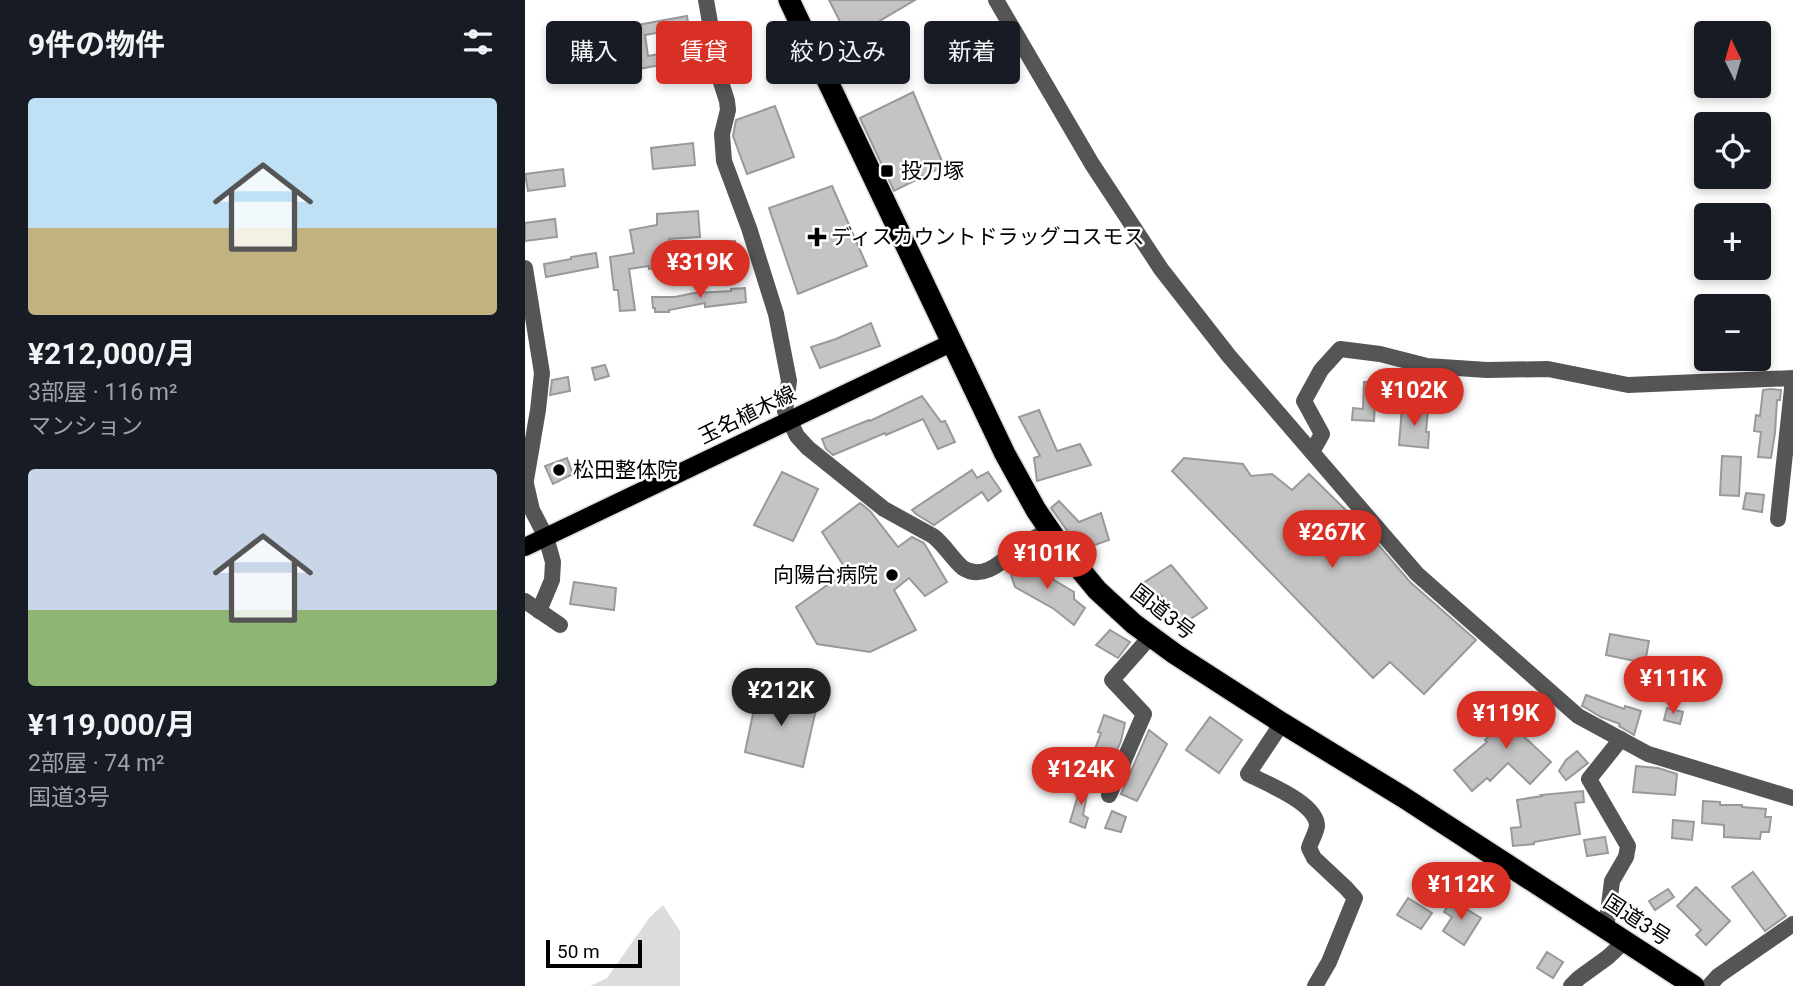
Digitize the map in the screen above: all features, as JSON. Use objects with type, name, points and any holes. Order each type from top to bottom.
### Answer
[{"type":"highway","name":"国道3号","points":[[789,0],[799,21]]},
{"type":"highway","name":"国道3号","points":[[800,0],[807,21]]},
{"type":"highway","name":"国道3号","points":[[830,84],[1005,454],[1036,510],[1097,590],[1134,624],[1175,654],[1403,797],[1694,986]]},
{"type":"main road","name":"玉名植木線","points":[[525,547],[951,343]]},
{"type":"street","points":[[706,0],[720,79],[727,101],[728,110],[722,134],[724,160],[776,314],[789,380],[785,411],[797,436],[808,448],[884,509],[940,541],[964,568],[972,571],[983,572],[993,568],[1022,545],[1049,529]]},
{"type":"street","points":[[996,0],[1092,164],[1161,270],[1229,356],[1417,574],[1578,716],[1648,754],[1793,798]]},
{"type":"street","points":[[525,268],[542,373],[525,485],[553,562],[552,580],[539,611]]},
{"type":"street","points":[[1312,452],[1322,434],[1304,401],[1321,370],[1340,349],[1381,354],[1427,366],[1487,370],[1548,369],[1628,384],[1793,379],[1779,519]]},
{"type":"street","points":[[525,601],[560,625]]},
{"type":"street","points":[[1109,795],[1144,714],[1112,680],[1150,636]]},
{"type":"street","points":[[1282,723],[1248,774],[1305,804],[1315,814],[1317,828],[1309,848],[1314,858],[1355,898],[1329,962],[1315,986]]},
{"type":"street","points":[[1606,929],[1612,881],[1626,857],[1628,846],[1589,779],[1621,739]]},
{"type":"street","points":[[1709,986],[1718,976],[1793,924]]},
{"type":"street","points":[[1571,986],[1625,941]]},
{"type":"shaded area","points":[[663,905],[680,931],[680,986],[590,986],[607,978],[650,917]]},
{"type":"building","points":[[829,0],[915,0],[879,21],[840,21]]},
{"type":"building","points":[[687,16],[688,21],[659,21]]},
{"type":"building","points":[[656,22],[656,33],[645,35],[648,56],[656,55],[656,66],[642,68],[642,24]]},
{"type":"building","points":[[913,92],[944,166],[894,191],[860,118]]},
{"type":"building","points":[[775,106],[794,157],[747,174],[733,136],[736,120]]},
{"type":"building","points":[[693,143],[695,165],[653,169],[651,148]]},
{"type":"building","points":[[563,169],[565,186],[528,191],[525,174]]},
{"type":"building","name":"ディスカウントドラッグコスモス","points":[[832,186],[867,266],[798,294],[769,208]]},
{"type":"building","points":[[698,211],[700,237],[669,239],[672,267],[629,269],[635,310],[620,311],[610,257],[634,253],[630,230],[657,225],[657,214]]},
{"type":"building","points":[[555,219],[557,237],[525,241],[525,223]]},
{"type":"building","points":[[735,241],[735,253],[714,254],[695,259],[693,243]]},
{"type":"building","points":[[596,253],[598,267],[546,277],[544,264]]},
{"type":"building","points":[[745,288],[746,302],[705,307],[705,303],[669,312],[655,312],[653,308],[652,297],[675,297]]},
{"type":"building","points":[[871,323],[880,346],[820,368],[811,347]]},
{"type":"building","points":[[605,365],[609,376],[595,380],[592,368]]},
{"type":"building","points":[[568,377],[570,391],[550,395],[552,380]]},
{"type":"building","points":[[1364,382],[1376,382],[1374,421],[1352,420],[1353,408],[1363,409]]},
{"type":"building","points":[[1763,390],[1781,390],[1780,400],[1777,400],[1771,458],[1758,457],[1761,432],[1754,431],[1756,415],[1760,416]]},
{"type":"building","points":[[922,396],[941,422],[945,421],[955,442],[938,449],[923,419],[833,455],[826,449],[822,439],[870,421]]},
{"type":"building","points":[[1402,407],[1428,410],[1428,448],[1399,445]]},
{"type":"building","points":[[1039,410],[1057,451],[1080,444],[1091,465],[1037,481],[1034,458],[1040,456],[1019,417]]},
{"type":"building","points":[[1722,456],[1741,457],[1739,496],[1720,495]]},
{"type":"building","name":"松田整体院","points":[[567,458],[573,474],[553,484],[545,466]]},
{"type":"building","points":[[1184,458],[1243,464],[1251,476],[1272,474],[1292,490],[1309,474],[1364,528],[1410,582],[1476,640],[1424,694],[1390,662],[1373,678],[1172,471]]},
{"type":"building","points":[[972,470],[977,478],[988,472],[1001,491],[988,501],[982,492],[934,525],[912,510]]},
{"type":"building","points":[[782,472],[818,489],[793,541],[754,525]]},
{"type":"building","points":[[1746,493],[1764,495],[1762,512],[1743,509]]},
{"type":"building","points":[[1059,501],[1079,522],[1101,513],[1109,540],[1081,550],[1051,508]]},
{"type":"building","name":"向陽台病院","points":[[860,503],[870,511],[898,547],[912,537],[924,543],[947,582],[925,596],[909,578],[894,590],[916,630],[870,652],[817,644],[796,607],[847,571],[822,532]]},
{"type":"building","points":[[1030,562],[1042,573],[1074,592],[1074,599],[1085,608],[1074,625],[1054,609],[1015,587],[1011,575],[1018,565]]},
{"type":"building","points":[[1171,565],[1207,608],[1183,624],[1160,594],[1150,599],[1140,585]]},
{"type":"building","points":[[574,582],[616,588],[614,610],[570,604]]},
{"type":"building","points":[[1110,630],[1130,642],[1118,658],[1096,645]]},
{"type":"building","points":[[1610,634],[1649,641],[1645,663],[1606,655]]},
{"type":"building","points":[[758,690],[817,705],[803,767],[745,752]]},
{"type":"building","points":[[1586,695],[1624,709],[1625,706],[1641,711],[1634,735],[1619,726],[1620,724],[1582,706]]},
{"type":"building","points":[[1527,697],[1541,711],[1520,733],[1551,762],[1530,784],[1508,763],[1490,781],[1487,778],[1472,791],[1454,770],[1487,742],[1485,740]]},
{"type":"building","points":[[1667,708],[1683,712],[1680,724],[1664,720]]},
{"type":"building","points":[[1104,715],[1125,723],[1121,741],[1101,786],[1084,778],[1101,733],[1098,732]]},
{"type":"building","points":[[1210,717],[1242,740],[1219,773],[1186,750]]},
{"type":"building","points":[[1149,730],[1167,744],[1137,801],[1121,794]]},
{"type":"building","points":[[1577,751],[1588,763],[1566,780],[1559,771],[1566,760]]},
{"type":"building","points":[[1636,766],[1658,768],[1677,774],[1675,795],[1633,792]]},
{"type":"building","points":[[1082,782],[1089,784],[1083,815],[1088,818],[1085,828],[1070,822]]},
{"type":"building","points":[[1583,791],[1584,802],[1575,803],[1580,834],[1513,846],[1511,828],[1521,827],[1517,800]]},
{"type":"building","points":[[1703,801],[1766,809],[1765,817],[1771,817],[1769,832],[1761,832],[1760,839],[1724,837],[1724,825],[1702,823]]},
{"type":"building","points":[[1112,811],[1126,817],[1121,832],[1105,828]]},
{"type":"building","points":[[1673,820],[1694,822],[1692,840],[1672,838]]},
{"type":"building","points":[[1605,837],[1608,853],[1587,856],[1584,840]]},
{"type":"building","points":[[1753,872],[1786,916],[1765,931],[1732,887]]},
{"type":"building","points":[[1696,887],[1730,921],[1706,945],[1696,935],[1701,930],[1677,906]]},
{"type":"building","points":[[1668,889],[1674,897],[1655,910],[1649,901]]},
{"type":"building","points":[[1408,898],[1432,913],[1421,929],[1397,915]]},
{"type":"building","points":[[1452,900],[1481,918],[1464,945],[1443,931],[1452,917],[1444,912]]},
{"type":"building","points":[[1547,952],[1563,962],[1553,978],[1537,968]]},
{"type":"place","name":"投刀塚","points":[[887,171]]},
{"type":"place","name":"ディスカウントドラッグコスモス","points":[[817,237]]},
{"type":"place","name":"松田整体院","points":[[559,470]]},
{"type":"place","name":"向陽台病院","points":[[892,575]]}]
